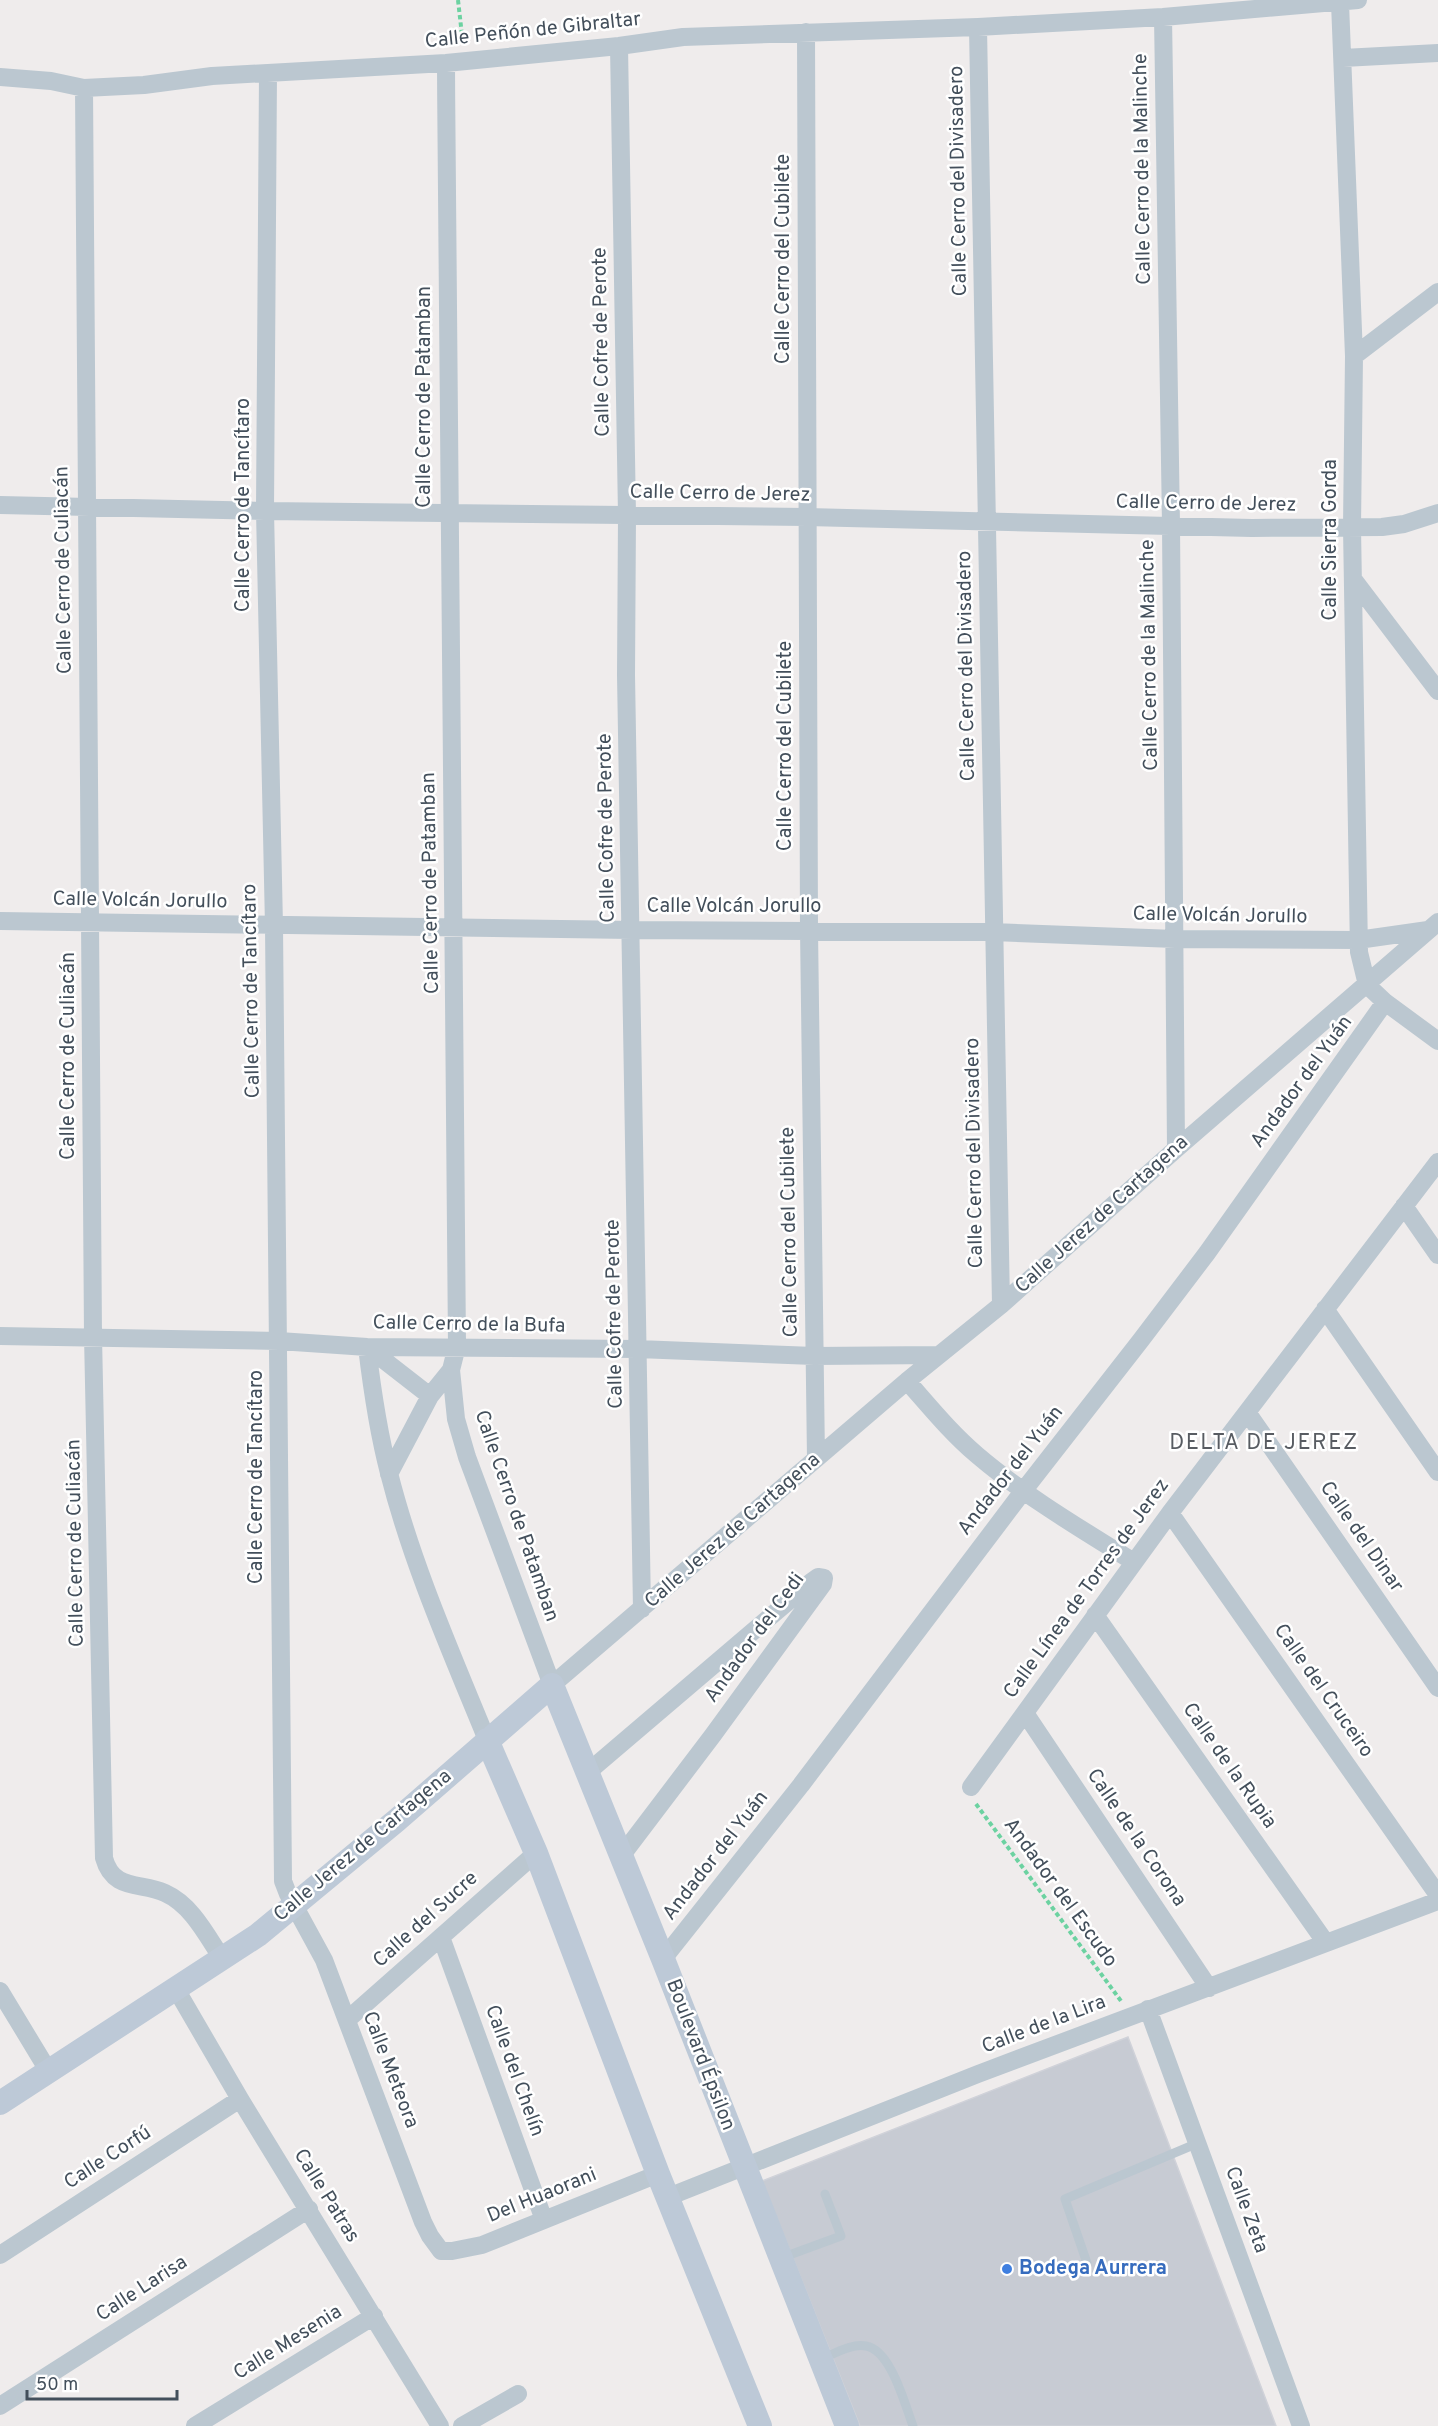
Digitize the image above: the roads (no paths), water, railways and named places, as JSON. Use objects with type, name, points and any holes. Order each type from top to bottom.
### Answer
[{"type":"street","name":"Calle Peñón de Gibraltar","points":[[0,77],[51,81],[84,88],[144,85],[212,76],[446,63],[683,38],[978,27],[1163,17],[1358,0]]},
{"type":"street","name":"Calle Sierra Gorda","points":[[1340,3],[1354,357],[1352,527],[1358,940],[1361,968],[1367,985]]},
{"type":"street","name":"Calle Cerro de la Malinche","points":[[1163,17],[1171,525],[1176,1149]]},
{"type":"street","name":"Calle Cerro del Divisadero","points":[[978,27],[1001,1305]]},
{"type":"street","name":"Calle Cerro del Cubilete","points":[[806,32],[809,929],[816,1459]]},
{"type":"street","name":"Calle Cofre de Perote","points":[[619,46],[627,515],[626,675],[642,1609]]},
{"type":"street","points":[[1343,58],[1438,53]]},
{"type":"street","name":"Calle Cerro de Patamban","points":[[446,63],[448,514],[455,926],[457,1346],[451,1370],[456,1419],[467,1457],[552,1685]]},
{"type":"street","name":"Calle Cerro de Tancítaro","points":[[268,73],[265,511],[274,926],[279,1341],[281,1862],[283,1881],[294,1905]]},
{"type":"street","name":"Calle Cerro de Culiacán","points":[[84,88],[93,1336],[104,1858],[106,1868],[117,1879],[163,1892],[176,1899],[187,1909],[223,1960]]},
{"type":"street","points":[[1354,357],[1438,292]]},
{"type":"street","name":"Calle Cerro de Jerez","points":[[0,504],[448,514],[807,517],[1251,528],[1404,525],[1438,513]]},
{"type":"street","points":[[1353,579],[1438,691]]},
{"type":"street","name":"Calle Volcán Jorullo","points":[[0,921],[632,930],[809,929],[993,932],[1175,939],[1358,940],[1434,926]]},
{"type":"street","name":"Calle Jerez de Cartagena","points":[[0,2103],[223,1960],[258,1935],[397,1820],[487,1740],[907,1381],[1001,1305],[1176,1149],[1434,926]]},
{"type":"street","points":[[1367,985],[1385,1002],[1438,1041]]},
{"type":"street","name":"Andador del Yuán","points":[[663,1959],[801,1785],[1023,1490],[1207,1252],[1385,1002]]},
{"type":"street","name":"Calle Línea de Torres de Jerez","points":[[971,1786],[1170,1513],[1438,1162]]},
{"type":"street","points":[[1404,1206],[1438,1255]]},
{"type":"street","points":[[1324,1309],[1438,1472]]},
{"type":"street","name":"Calle Cerro de la Bufa","points":[[0,1336],[279,1341],[367,1347],[638,1349],[814,1356],[938,1355]]},
{"type":"street","points":[[367,1347],[430,1396]]},
{"type":"street","points":[[367,1347],[375,1409],[389,1474],[417,1565],[487,1740],[536,1853],[658,2174],[760,2426]]},
{"type":"street","points":[[389,1474],[430,1396],[451,1370]]},
{"type":"street","points":[[907,1381],[946,1425],[978,1456],[1080,1529],[1134,1562]]},
{"type":"street","name":"Calle del Dinar","points":[[1247,1412],[1438,1688]]},
{"type":"street","name":"Calle del Cruceiro","points":[[1170,1513],[1438,1895]]},
{"type":"street","name":"Andador del Cedi","points":[[588,1772],[811,1582],[818,1577],[824,1578],[823,1584],[720,1725],[621,1855]]},
{"type":"street","name":"Calle de la Rupia","points":[[1095,1615],[1326,1942]]},
{"type":"street","name":"Boulevard Épsilon","points":[[552,1685],[847,2426]]},
{"type":"street","name":"Calle de la Corona","points":[[1026,1713],[1209,1988]]},
{"type":"street","name":"Calle del Sucre","points":[[347,2020],[536,1853]]},
{"type":"street","name":"Calle de la Lira","points":[[668,2197],[1148,2009],[1438,1901]]},
{"type":"street","name":"Calle Meteora","points":[[294,1905],[321,1953],[423,2222],[441,2251]]},
{"type":"street","name":"Calle del Chelín","points":[[441,1937],[544,2220]]},
{"type":"street","name":"Calle Patras","points":[[176,1989],[240,2099],[440,2426]]},
{"type":"street","points":[[0,1991],[49,2072]]},
{"type":"street","name":"Calle Zeta","points":[[1148,2009],[1301,2426]]},
{"type":"street","name":"Calle Corfú","points":[[0,2255],[240,2099]]},
{"type":"street","name":"Del Huaorani","points":[[441,2251],[452,2252],[482,2245],[658,2174]]},
{"type":"street","name":"Calle Larisa","points":[[0,2406],[309,2209]]},
{"type":"street","name":"Calle Mesenia","points":[[195,2426],[374,2316]]},
{"type":"street","points":[[462,2426],[518,2394]]},
{"type":"lane","points":[[1087,2263],[1065,2199],[1197,2143]]},
{"type":"lane","points":[[780,2259],[841,2236],[825,2194]]},
{"type":"lane","points":[[821,2359],[856,2346],[866,2346],[876,2350],[886,2360],[892,2372],[913,2426]]},
{"type":"place","name":"Bodega Aurrera","points":[[1007,2269]]},
{"type":"district","name":"DELTA DE JEREZ","points":[[1264,1443]]}]
